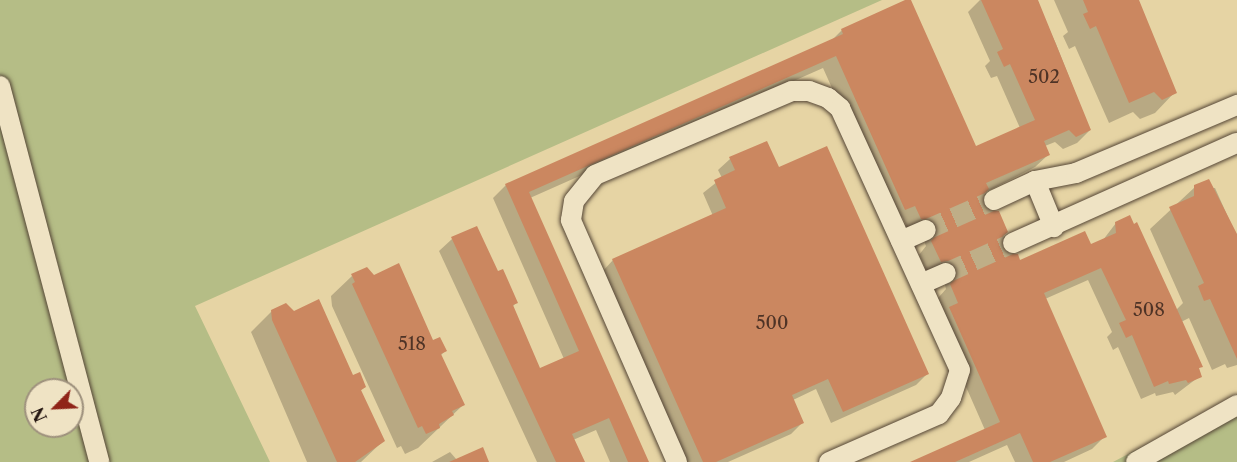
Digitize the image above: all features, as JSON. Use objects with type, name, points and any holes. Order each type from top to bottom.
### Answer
[{"type":"lane","points":[[0,86],[99,462]]},
{"type":"lane","points":[[677,462],[571,220],[574,201],[587,180],[792,91],[808,91],[828,98],[840,108],[960,370],[951,398],[939,414],[829,462]]},
{"type":"lane","points":[[994,200],[1035,181],[1076,173],[1237,105]]},
{"type":"lane","points":[[1013,243],[1054,227],[1237,143]]},
{"type":"lane","points":[[1035,181],[1054,227]]},
{"type":"lane","points":[[901,241],[926,230]]},
{"type":"lane","points":[[921,284],[946,273]]},
{"type":"lane","points":[[1136,462],[1237,405]]},
{"type":"green space","points":[[0,0],[882,0],[195,306],[270,462],[0,462]]},
{"type":"green space","points":[[1237,397],[1237,462],[1113,462]]},
{"type":"building","points":[[905,0],[911,0],[976,146],[1035,120],[1010,64],[1004,67],[997,52],[1003,49],[981,0],[1038,0],[1091,130],[1076,137],[1069,130],[1044,141],[1050,155],[986,183],[989,189],[984,194],[983,204],[988,210],[999,211],[1008,232],[1003,236],[1002,247],[1006,253],[1018,254],[1020,260],[1085,231],[1091,244],[1116,233],[1115,222],[1130,215],[1134,224],[1137,222],[1203,367],[1199,368],[1202,377],[1188,383],[1186,380],[1169,384],[1168,381],[1154,387],[1132,335],[1126,338],[1119,323],[1126,320],[1101,268],[1044,293],[1107,437],[1050,462],[1033,462],[1020,433],[955,462],[910,462],[1000,422],[949,307],[958,303],[950,284],[958,275],[957,268],[948,261],[941,262],[931,241],[938,232],[934,221],[921,219],[915,206],[905,210],[836,56],[529,192],[649,462],[628,462],[609,418],[572,434],[585,462],[556,462],[451,237],[477,226],[498,271],[503,269],[518,303],[513,305],[540,368],[579,351],[505,184],[843,34],[841,29]]},
{"type":"building","points":[[1083,0],[1139,0],[1177,93],[1162,100],[1154,92],[1129,103],[1096,26],[1090,29],[1083,14],[1088,12]]},
{"type":"building","points":[[767,141],[779,167],[827,146],[929,374],[843,412],[828,379],[792,395],[804,423],[716,462],[703,462],[612,259],[726,208],[714,180],[735,170],[729,157]]},
{"type":"building","points":[[1209,179],[1237,234],[1237,359],[1210,299],[1204,301],[1198,286],[1204,283],[1169,207],[1194,196],[1194,185]]},
{"type":"building","points":[[399,263],[433,340],[440,337],[447,351],[441,354],[465,405],[452,411],[454,415],[439,424],[440,428],[426,434],[422,426],[418,428],[352,284],[355,282],[351,274],[367,267],[374,275]]},
{"type":"building","points":[[319,299],[353,375],[360,372],[366,387],[361,390],[385,441],[355,462],[337,462],[272,320],[271,310],[286,303],[294,311]]},
{"type":"building","points":[[483,447],[489,462],[449,462]]},
{"type":"tunnel","points":[[926,230],[994,200]]},
{"type":"tunnel","points":[[946,273],[1013,243]]}]
